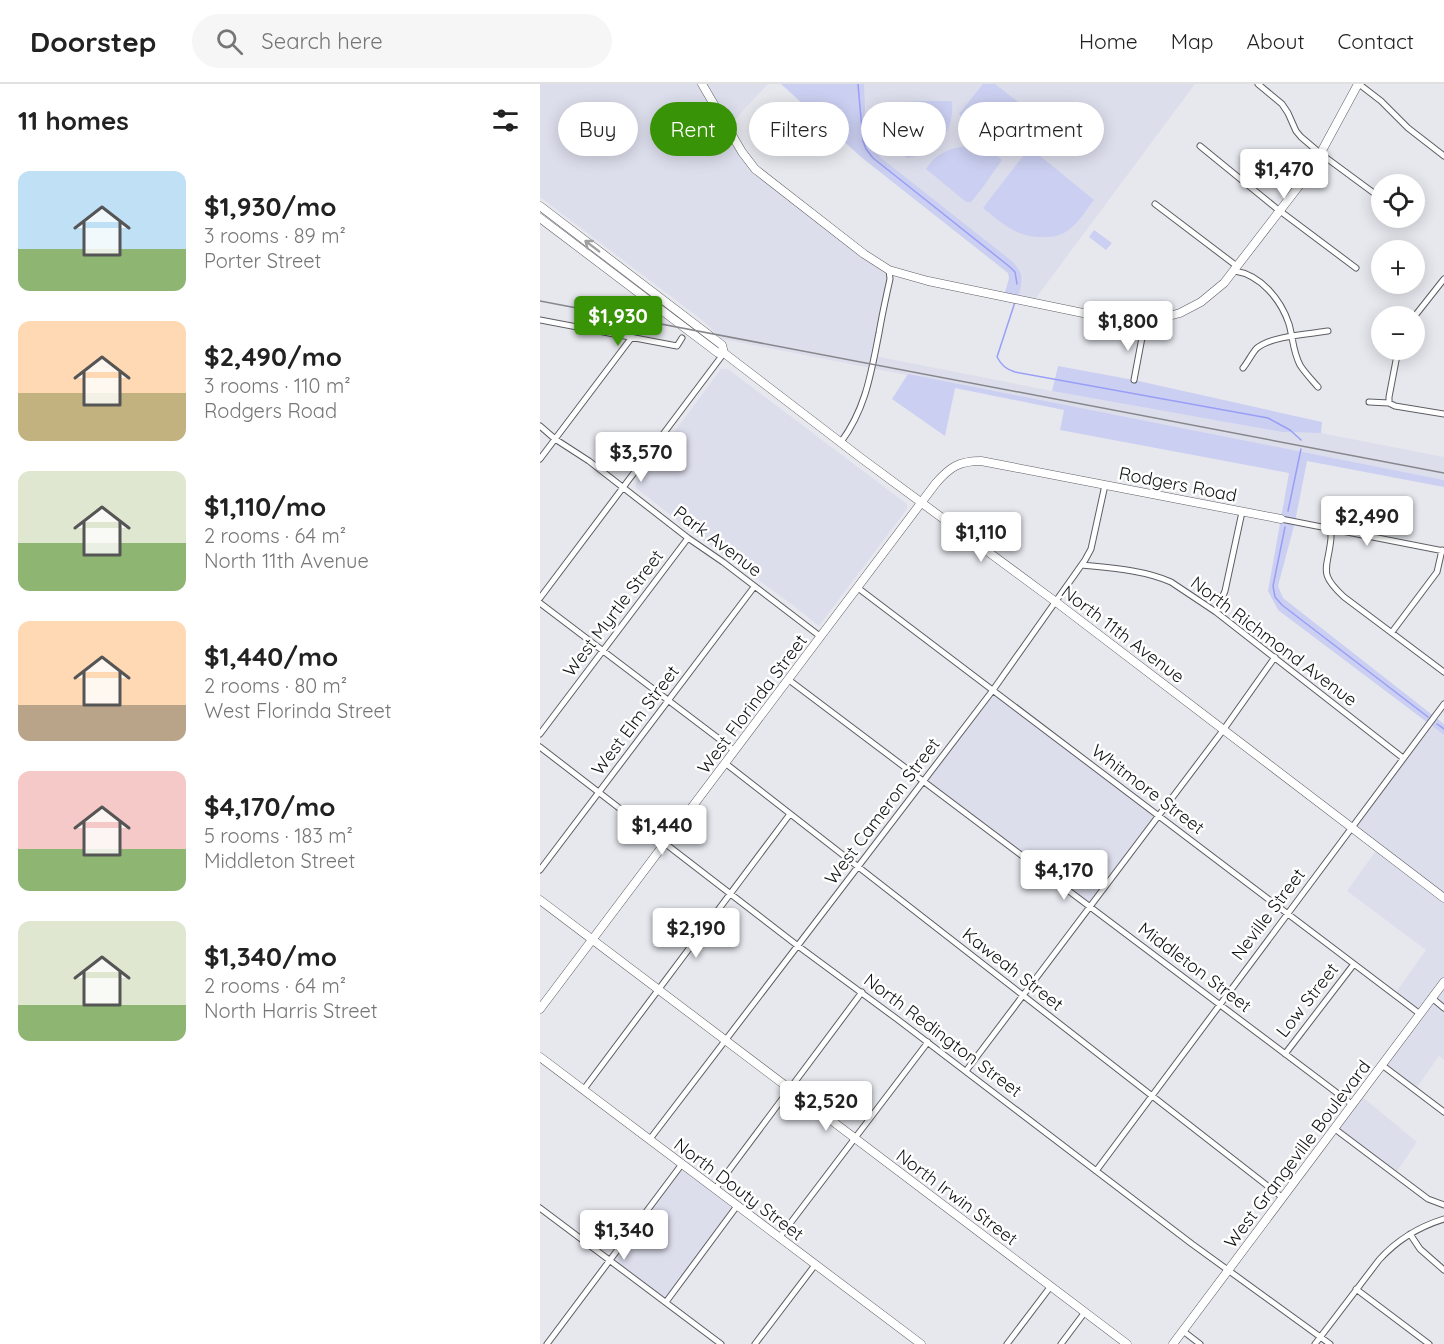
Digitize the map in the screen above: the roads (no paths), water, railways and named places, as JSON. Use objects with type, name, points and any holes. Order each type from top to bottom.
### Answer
[{"type":"street","points":[[702,84],[741,152],[754,169],[864,254],[889,270],[928,281],[1112,319],[1141,322],[1190,308],[1218,289],[1235,271],[1312,169],[1359,84],[1382,101],[1408,128],[1444,156]]},
{"type":"street","points":[[1258,84],[1282,104],[1298,134],[1371,191]]},
{"type":"street","points":[[1200,146],[1280,211],[1356,268]]},
{"type":"street","points":[[1155,204],[1234,264],[1235,271]]},
{"type":"street","name":"North 11th Avenue","points":[[540,206],[722,345],[724,353]]},
{"type":"street","points":[[540,216],[555,225],[559,221]]},
{"type":"street","name":"North 11th Avenue","points":[[540,216],[683,328],[718,353],[724,353],[1224,729],[1444,898]]},
{"type":"street","points":[[841,442],[853,424],[868,387],[890,279],[889,270]]},
{"type":"street","points":[[1235,271],[1246,273],[1272,293],[1281,306],[1288,323],[1300,365],[1318,387]]},
{"type":"street","points":[[1423,306],[1444,279]]},
{"type":"street","points":[[540,320],[677,346],[682,338]]},
{"type":"street","points":[[1134,380],[1144,327],[1141,322]]},
{"type":"street","points":[[1243,368],[1259,347],[1266,343],[1292,336],[1328,331]]},
{"type":"street","points":[[540,459],[632,338]]},
{"type":"street","points":[[724,353],[540,600],[735,751]]},
{"type":"street","points":[[1389,403],[1396,360]]},
{"type":"street","points":[[1369,402],[1389,403],[1444,414]]},
{"type":"street","name":"Park Avenue","points":[[540,426],[555,439],[590,461],[820,637]]},
{"type":"street","name":"Rodgers Road","points":[[922,502],[951,468],[974,461],[1443,550]]},
{"type":"street","name":"West Cameron Street","points":[[650,1140],[993,690],[1082,565],[1090,553],[1105,485]]},
{"type":"street","points":[[1331,501],[1330,541],[1325,569],[1327,578],[1344,597],[1444,672]]},
{"type":"street","name":"West Florinda Street","points":[[540,1009],[922,502]]},
{"type":"street","points":[[1216,612],[1225,591],[1242,512]]},
{"type":"street","name":"West Myrtle Street","points":[[540,734],[688,538]]},
{"type":"street","points":[[1392,633],[1437,572],[1443,550]]},
{"type":"street","name":"North Richmond Avenue","points":[[1082,565],[1141,573],[1171,582],[1216,612],[1403,758]]},
{"type":"street","name":"West Elm Street","points":[[540,870],[754,587]]},
{"type":"street","name":"Whitmore Street","points":[[858,588],[1420,1014]]},
{"type":"street","points":[[966,1071],[1224,729],[1275,657]]},
{"type":"street","name":"Middleton Street","points":[[789,680],[1353,1105]]},
{"type":"street","name":"Neville Street","points":[[1095,1171],[1444,704]]},
{"type":"street","name":"North Redington Street","points":[[540,747],[1095,1171],[1330,1344]]},
{"type":"street","name":"Kaweah Street","points":[[725,763],[1283,1198]]},
{"type":"street","points":[[584,1089],[790,814]]},
{"type":"street","name":"North Irwin Street","points":[[540,900],[1127,1344]]},
{"type":"street","name":"Low Street","points":[[1285,1054],[1354,964]]},
{"type":"street","name":"West Grangeville Boulevard","points":[[1173,1344],[1444,982]]},
{"type":"street","points":[[715,1189],[862,992]]},
{"type":"street","points":[[1432,998],[1444,1008]]},
{"type":"street","points":[[779,1238],[928,1042]]},
{"type":"street","name":"North Douty Street","points":[[540,1057],[921,1344]]},
{"type":"street","points":[[1382,1065],[1444,1112]]},
{"type":"street","points":[[1335,1128],[1428,1199],[1444,1205]]},
{"type":"street","points":[[547,1344],[682,1164]]},
{"type":"street","points":[[666,1302],[738,1206]]},
{"type":"street","points":[[540,1208],[721,1344]]},
{"type":"street","points":[[1315,1344],[1390,1248],[1410,1234],[1444,1219]]},
{"type":"street","points":[[1410,1234],[1420,1249],[1444,1270]]},
{"type":"street","points":[[755,1344],[815,1265]]},
{"type":"street","points":[[1007,1344],[1051,1287]]},
{"type":"street","points":[[1356,1289],[1429,1344]]},
{"type":"street","points":[[1061,1344],[1085,1312]]},
{"type":"street","points":[[1183,1331],[1200,1344]]},
{"type":"waterway","points":[[858,84],[863,141],[873,158],[1010,267],[1015,272],[1017,284]]},
{"type":"waterway","points":[[1015,302],[997,357],[1009,370],[1268,418],[1290,430],[1301,440]]},
{"type":"waterway","points":[[1288,511],[1301,449]]},
{"type":"waterway","points":[[1285,527],[1273,586],[1275,597],[1282,605],[1428,717]]},
{"type":"waterway","points":[[1437,724],[1444,729]]},
{"type":"railway","points":[[540,301],[1444,473]]}]
